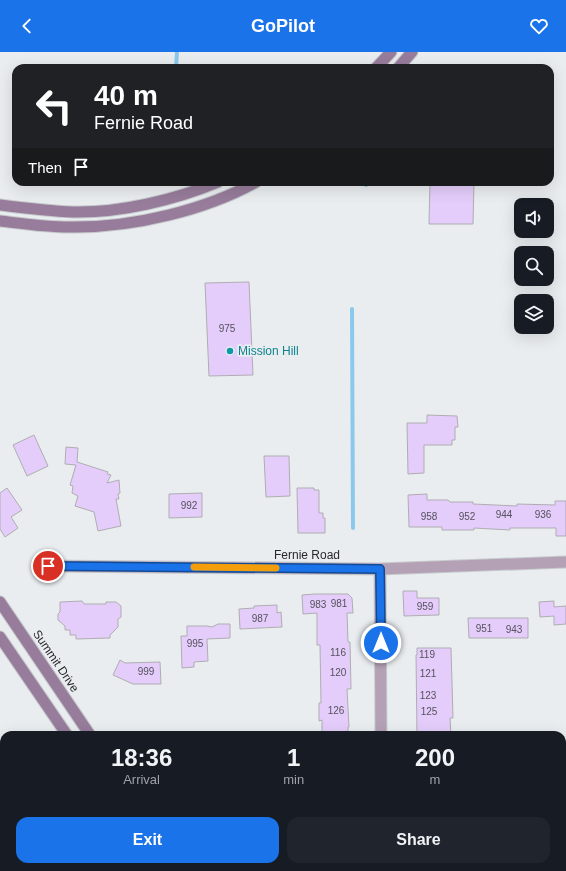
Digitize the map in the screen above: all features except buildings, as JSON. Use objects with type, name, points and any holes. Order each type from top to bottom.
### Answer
[{"type":"main road","points":[[380,64],[391,52]]},
{"type":"main road","points":[[402,64],[412,52]]},
{"type":"main road","points":[[0,205],[73,212],[108,210],[174,198],[207,186]]},
{"type":"main road","points":[[0,221],[76,228],[112,226],[178,212],[207,204],[249,186]]},
{"type":"main road","name":"Summit Drive","points":[[0,602],[87,731]]},
{"type":"main road","points":[[0,637],[64,731]]},
{"type":"street","name":"Fernie Road","points":[[48,566],[380,569],[566,562]]},
{"type":"street","points":[[380,569],[381,731]]},
{"type":"waterway","points":[[176,64],[177,52]]},
{"type":"waterway","points":[[352,309],[353,528]]},
{"type":"slow traffic","points":[[194,567],[276,568]]},
{"type":"place","name":"Mission Hill","points":[[230,351]]},
{"type":"route","points":[[48,566],[380,569],[381,643]]}]
